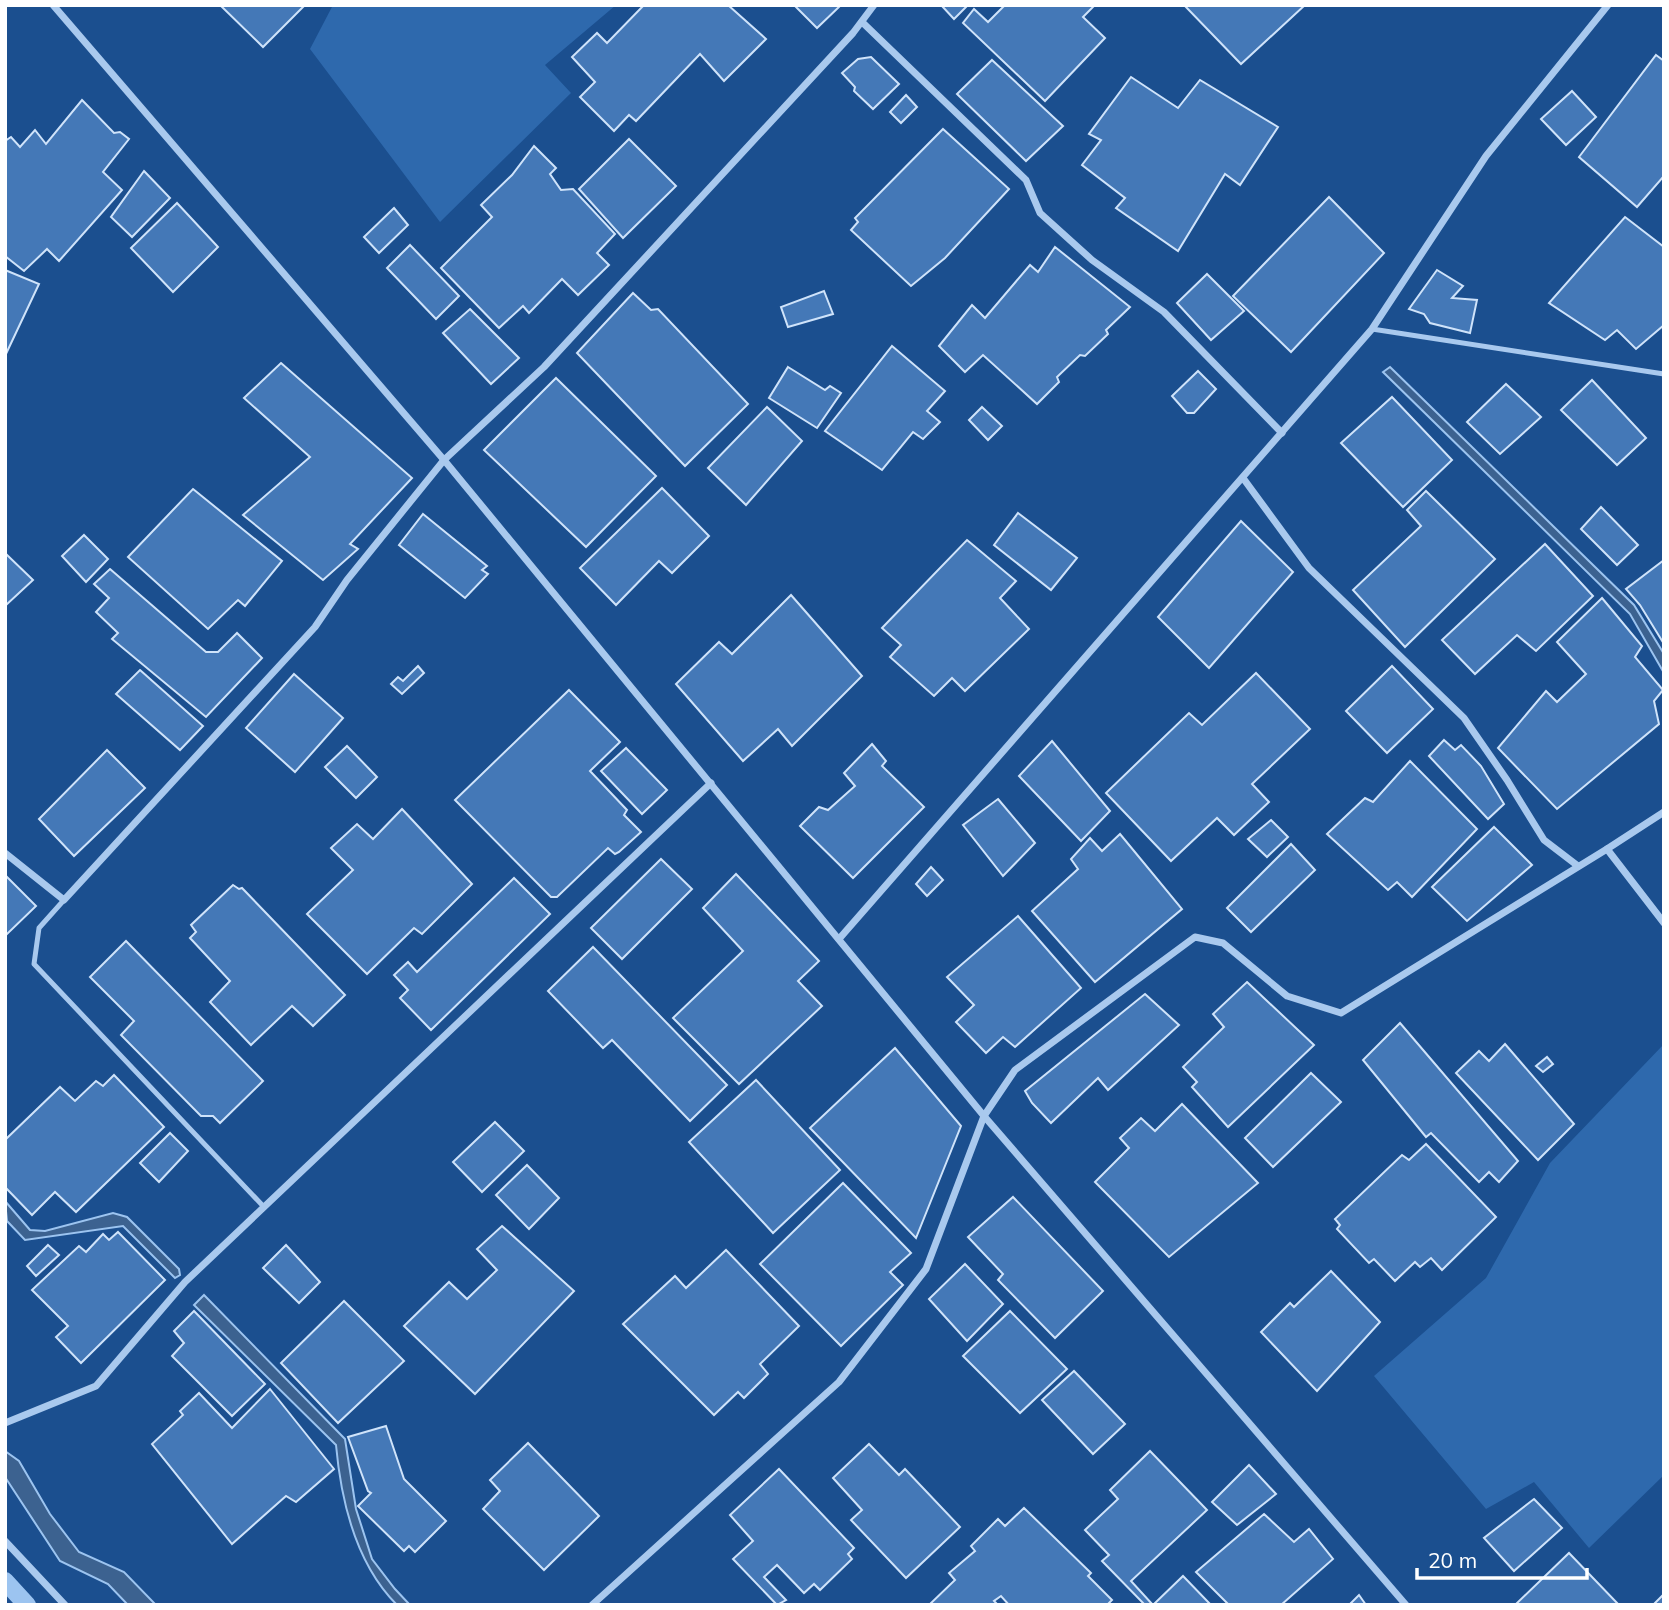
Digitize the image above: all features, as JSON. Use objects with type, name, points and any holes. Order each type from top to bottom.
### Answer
[{"type":"street","points":[[53,5],[444,460],[984,1116],[1406,1605]]},
{"type":"street","points":[[5,853],[64,900],[315,627],[347,580],[444,460],[544,367],[862,22],[874,5]]},
{"type":"street","points":[[839,939],[1372,329],[1486,156],[1608,5]]},
{"type":"street","points":[[862,22],[1026,180],[1040,213],[1093,260],[1164,312],[1282,433]]},
{"type":"street","points":[[1243,478],[1309,568],[1464,718],[1544,840],[1578,866]]},
{"type":"street","points":[[5,1423],[96,1386],[185,1282],[711,783]]},
{"type":"street","points":[[592,1605],[839,1382],[926,1269],[984,1116],[1015,1070],[1195,937],[1223,943],[1287,996],[1340,1013],[1664,812]]},
{"type":"street","points":[[1608,849],[1664,923]]},
{"type":"street","points":[[5,1541],[65,1605]]},
{"type":"lane","points":[[1372,329],[1664,374]]},
{"type":"lane","points":[[64,900],[39,928],[34,964],[264,1207]]},
{"type":"shaded area","points":[[333,5],[616,5],[545,65],[571,93],[440,222],[310,49]]},
{"type":"shaded area","points":[[1390,367],[1634,605],[1664,654],[1664,673],[1630,614],[1383,372]]},
{"type":"shaded area","points":[[1664,1044],[1664,1475],[1589,1548],[1534,1482],[1486,1509],[1374,1376],[1486,1278],[1550,1163]]},
{"type":"shaded area","points":[[5,1201],[30,1230],[45,1231],[113,1213],[127,1217],[179,1269],[180,1275],[175,1278],[123,1226],[25,1240],[7,1221]]},
{"type":"shaded area","points":[[204,1295],[345,1439],[356,1509],[372,1559],[410,1605],[397,1605],[370,1570],[361,1551],[346,1509],[336,1445],[194,1305]]},
{"type":"shaded area","points":[[5,1451],[19,1461],[50,1514],[79,1552],[124,1572],[156,1605],[128,1605],[108,1584],[60,1561],[5,1477]]},
{"type":"building","points":[[220,5],[305,5],[263,47]]},
{"type":"building","points":[[644,5],[728,5],[766,39],[724,81],[700,54],[636,121],[629,115],[614,131],[580,97],[595,82],[572,57],[597,33],[607,43]]},
{"type":"building","points":[[794,5],[841,5],[817,28]]},
{"type":"building","points":[[941,5],[968,5],[954,19]]},
{"type":"building","points":[[1005,5],[1090,5],[1093,7],[1083,17],[1105,38],[1045,101],[963,23],[974,9],[988,22]]},
{"type":"building","points":[[1184,5],[1305,5],[1241,64]]},
{"type":"building","points":[[1656,55],[1664,61],[1664,176],[1637,207],[1579,157]]},
{"type":"building","points":[[871,57],[899,84],[873,109],[854,91],[855,87],[842,73],[858,59]]},
{"type":"building","points":[[992,60],[1063,126],[1026,161],[957,94]]},
{"type":"building","points":[[1131,77],[1178,108],[1200,80],[1278,127],[1240,185],[1225,174],[1178,251],[1116,208],[1125,198],[1082,165],[1101,140],[1089,134]]},
{"type":"building","points":[[1572,91],[1596,117],[1566,145],[1541,119]]},
{"type":"building","points":[[906,95],[917,107],[901,123],[890,112]]},
{"type":"building","points":[[82,100],[114,133],[120,132],[129,139],[103,172],[122,190],[59,261],[47,249],[24,271],[5,256],[5,141],[11,137],[20,147],[35,130],[46,144]]},
{"type":"building","points":[[943,129],[1009,189],[945,258],[911,286],[851,230],[858,222],[855,218]]},
{"type":"building","points":[[629,139],[676,186],[623,238],[579,189]]},
{"type":"building","points":[[534,146],[556,168],[550,174],[561,190],[573,189],[615,234],[597,253],[609,265],[578,295],[562,279],[529,313],[523,306],[499,328],[441,268],[492,217],[481,205],[512,175]]},
{"type":"building","points":[[144,171],[170,198],[132,237],[111,217]]},
{"type":"building","points":[[1329,197],[1384,253],[1291,352],[1233,296]]},
{"type":"building","points":[[177,203],[218,247],[173,292],[131,248]]},
{"type":"building","points":[[394,208],[408,225],[379,253],[364,237]]},
{"type":"building","points":[[1625,217],[1664,247],[1664,325],[1636,349],[1617,330],[1605,340],[1549,303]]},
{"type":"building","points":[[410,245],[459,296],[436,319],[387,268]]},
{"type":"building","points":[[1055,247],[1130,307],[1106,330],[1108,334],[1057,377],[1059,382],[1037,404],[983,355],[965,372],[939,346],[972,305],[985,318],[1030,265],[1038,272]]},
{"type":"building","points":[[5,270],[39,284],[5,356]]},
{"type":"building","points":[[1437,270],[1463,286],[1452,298],[1477,300],[1470,333],[1430,323],[1424,314],[1409,309]]},
{"type":"building","points":[[1207,274],[1244,311],[1211,340],[1177,303]]},
{"type":"building","points":[[824,291],[833,314],[788,327],[781,307]]},
{"type":"building","points":[[633,293],[651,310],[658,309],[748,404],[685,466],[577,353]]},
{"type":"building","points":[[470,309],[519,358],[491,384],[443,333]]},
{"type":"building","points":[[892,346],[945,391],[927,411],[940,422],[923,439],[913,432],[882,470],[825,431]]},
{"type":"building","points":[[281,363],[412,478],[350,544],[358,549],[323,580],[243,515],[310,457],[244,398]]},
{"type":"building","points":[[788,367],[825,390],[830,386],[841,393],[817,428],[769,398]]},
{"type":"building","points":[[1198,371],[1216,389],[1194,413],[1187,413],[1172,396]]},
{"type":"building","points":[[556,378],[656,476],[586,547],[484,450]]},
{"type":"building","points":[[1592,380],[1646,438],[1617,465],[1561,410]]},
{"type":"building","points":[[1506,384],[1541,417],[1500,454],[1467,422]]},
{"type":"building","points":[[1392,397],[1452,460],[1403,507],[1341,443]]},
{"type":"building","points":[[767,407],[802,441],[746,505],[708,468]]},
{"type":"building","points":[[982,407],[1002,426],[988,440],[969,420]]},
{"type":"building","points":[[662,488],[709,536],[672,573],[659,561],[616,605],[580,568]]},
{"type":"building","points":[[193,489],[282,561],[245,606],[238,600],[208,629],[128,557]]},
{"type":"building","points":[[1426,491],[1495,559],[1405,647],[1353,590],[1421,526],[1407,510]]},
{"type":"building","points":[[1601,507],[1638,545],[1617,565],[1581,529]]},
{"type":"building","points":[[1018,513],[1077,558],[1051,590],[994,545]]},
{"type":"building","points":[[423,514],[487,566],[482,570],[488,574],[465,598],[399,545]]},
{"type":"building","points":[[1241,521],[1293,572],[1209,668],[1158,617]]},
{"type":"building","points":[[84,535],[108,559],[86,582],[62,556]]},
{"type":"building","points":[[967,540],[1016,581],[1000,598],[1029,629],[965,691],[952,678],[934,696],[890,657],[901,645],[882,628]]},
{"type":"building","points":[[1545,544],[1593,596],[1536,651],[1517,635],[1475,674],[1442,640]]},
{"type":"building","points":[[5,553],[33,580],[5,606]]},
{"type":"building","points":[[1664,560],[1664,644],[1640,605],[1626,589]]},
{"type":"building","points":[[110,569],[206,652],[218,652],[237,633],[262,658],[206,717],[112,639],[118,633],[96,612],[109,598],[94,584]]},
{"type":"building","points":[[791,595],[862,676],[792,746],[778,729],[743,761],[676,684],[719,642],[732,654]]},
{"type":"building","points":[[1602,598],[1642,646],[1635,657],[1663,690],[1654,701],[1659,724],[1557,809],[1498,748],[1546,691],[1557,702],[1586,674],[1557,642]]},
{"type":"building","points":[[418,666],[424,673],[402,694],[391,684],[398,677],[403,681]]},
{"type":"building","points":[[1392,666],[1433,709],[1387,753],[1346,711]]},
{"type":"building","points":[[140,670],[203,726],[180,750],[116,694]]},
{"type":"building","points":[[1256,673],[1310,729],[1252,784],[1269,802],[1234,835],[1217,818],[1171,861],[1106,793],[1189,713],[1202,725]]},
{"type":"building","points":[[294,674],[343,718],[295,772],[246,728]]},
{"type":"building","points":[[569,690],[620,742],[590,771],[627,810],[624,815],[641,832],[615,854],[608,848],[557,897],[551,897],[455,800]]},
{"type":"building","points":[[1444,740],[1455,750],[1461,745],[1481,766],[1504,804],[1488,819],[1429,756]]},
{"type":"building","points":[[1052,741],[1110,811],[1081,841],[1019,776]]},
{"type":"building","points":[[872,744],[886,761],[882,766],[924,807],[853,878],[800,826],[819,807],[828,810],[855,786],[844,773]]},
{"type":"building","points":[[347,746],[377,777],[356,798],[325,767]]},
{"type":"building","points":[[626,748],[667,790],[642,814],[601,771]]},
{"type":"building","points":[[107,750],[145,788],[74,856],[39,819]]},
{"type":"building","points":[[1410,761],[1477,829],[1412,897],[1397,882],[1388,890],[1327,834],[1365,798],[1373,802]]},
{"type":"building","points":[[998,799],[1035,843],[1003,876],[963,825]]},
{"type":"building","points":[[402,809],[472,884],[422,934],[414,928],[367,974],[307,914],[353,870],[331,848],[357,824],[373,839]]},
{"type":"building","points":[[1271,820],[1288,837],[1267,857],[1248,839]]},
{"type":"building","points":[[1494,827],[1532,865],[1467,921],[1432,887]]},
{"type":"building","points":[[1120,834],[1182,909],[1095,982],[1032,911],[1078,869],[1071,859],[1090,838],[1102,851]]},
{"type":"building","points":[[1291,844],[1315,870],[1251,932],[1227,908]]},
{"type":"building","points":[[661,859],[692,889],[622,959],[591,928]]},
{"type":"building","points":[[931,867],[943,880],[927,896],[916,884]]},
{"type":"building","points":[[736,874],[819,961],[798,981],[822,1006],[739,1084],[673,1018],[743,951],[703,908]]},
{"type":"building","points":[[5,875],[36,906],[5,936]]},
{"type":"building","points":[[514,878],[550,914],[431,1030],[400,998],[408,990],[394,975],[408,962],[417,972]]},
{"type":"building","points":[[233,885],[242,888],[345,995],[313,1026],[292,1006],[251,1045],[210,1002],[230,981],[190,938],[196,932],[191,925]]},
{"type":"building","points":[[1018,916],[1081,988],[1015,1047],[1003,1037],[986,1053],[956,1022],[974,1005],[947,977]]},
{"type":"building","points":[[126,941],[263,1081],[220,1123],[213,1116],[201,1116],[121,1035],[134,1021],[90,977]]},
{"type":"building","points":[[593,947],[727,1085],[690,1121],[612,1040],[603,1048],[548,991]]},
{"type":"building","points":[[1247,982],[1314,1045],[1228,1127],[1192,1087],[1197,1082],[1183,1067],[1224,1027],[1213,1014]]},
{"type":"building","points":[[1145,994],[1179,1025],[1108,1090],[1098,1078],[1051,1123],[1032,1103],[1025,1091]]},
{"type":"building","points":[[1400,1023],[1518,1161],[1499,1182],[1489,1172],[1479,1182],[1431,1133],[1426,1137],[1363,1060]]},
{"type":"building","points":[[1505,1044],[1574,1124],[1538,1160],[1456,1073],[1479,1051],[1489,1061]]},
{"type":"building","points":[[895,1048],[961,1126],[916,1238],[810,1128]]},
{"type":"building","points":[[1547,1057],[1553,1064],[1543,1072],[1536,1066]]},
{"type":"building","points":[[1311,1073],[1341,1102],[1273,1167],[1245,1138]]},
{"type":"building","points":[[114,1075],[164,1127],[76,1212],[55,1192],[32,1215],[5,1187],[5,1140],[60,1087],[75,1101],[96,1081],[103,1086]]},
{"type":"building","points":[[756,1080],[840,1170],[773,1233],[689,1142]]},
{"type":"building","points":[[1182,1104],[1258,1183],[1169,1257],[1095,1182],[1129,1148],[1120,1138],[1141,1118],[1155,1131]]},
{"type":"building","points":[[495,1122],[524,1151],[482,1192],[453,1162]]},
{"type":"building","points":[[170,1133],[188,1151],[159,1182],[140,1163]]},
{"type":"building","points":[[1426,1144],[1496,1217],[1442,1270],[1431,1258],[1420,1267],[1415,1262],[1395,1281],[1374,1259],[1369,1263],[1337,1229],[1340,1225],[1335,1219],[1402,1155],[1409,1160]]},
{"type":"building","points":[[527,1165],[559,1198],[529,1229],[496,1195]]},
{"type":"building","points":[[843,1183],[911,1253],[890,1272],[903,1285],[841,1346],[760,1264]]},
{"type":"building","points":[[1013,1197],[1103,1291],[1055,1338],[998,1280],[1003,1274],[968,1237]]},
{"type":"building","points":[[502,1226],[574,1291],[475,1394],[404,1326],[449,1282],[467,1299],[497,1270],[477,1249]]},
{"type":"building","points":[[118,1232],[165,1280],[81,1363],[56,1337],[68,1326],[32,1290],[79,1246],[86,1252],[103,1234],[109,1240]]},
{"type":"building","points":[[48,1245],[59,1255],[36,1276],[27,1266]]},
{"type":"building","points":[[286,1245],[320,1282],[299,1303],[263,1268]]},
{"type":"building","points":[[726,1250],[799,1326],[760,1364],[768,1374],[744,1398],[738,1392],[714,1415],[623,1324],[675,1276],[686,1288]]},
{"type":"building","points":[[965,1264],[1003,1304],[967,1341],[929,1299]]},
{"type":"building","points":[[1331,1271],[1380,1322],[1317,1391],[1261,1332],[1290,1303],[1294,1307]]},
{"type":"building","points":[[344,1301],[404,1361],[338,1423],[281,1363]]},
{"type":"building","points":[[194,1311],[265,1384],[232,1416],[172,1356],[184,1343],[174,1331]]},
{"type":"building","points":[[1010,1311],[1067,1369],[1020,1413],[963,1356]]},
{"type":"building","points":[[1074,1371],[1125,1424],[1093,1454],[1042,1400]]},
{"type":"building","points":[[270,1389],[334,1469],[296,1502],[286,1496],[232,1544],[152,1444],[183,1415],[180,1411],[199,1393],[232,1428]]},
{"type":"building","points":[[386,1426],[404,1479],[446,1521],[415,1552],[409,1546],[404,1551],[358,1506],[371,1493],[348,1437]]},
{"type":"building","points":[[528,1443],[599,1516],[544,1570],[483,1509],[500,1491],[490,1480]]},
{"type":"building","points":[[869,1444],[899,1475],[905,1469],[960,1527],[906,1578],[851,1520],[862,1510],[833,1478]]},
{"type":"building","points":[[1150,1451],[1207,1510],[1131,1581],[1153,1605],[1145,1605],[1102,1561],[1109,1555],[1085,1530],[1118,1499],[1110,1490]]},
{"type":"building","points":[[1249,1465],[1276,1494],[1237,1525],[1212,1502]]},
{"type":"building","points":[[779,1469],[854,1548],[848,1554],[852,1559],[820,1590],[814,1584],[804,1593],[777,1565],[764,1577],[786,1600],[777,1605],[733,1559],[753,1541],[730,1515]]},
{"type":"building","points":[[1534,1499],[1562,1528],[1514,1571],[1484,1538]]},
{"type":"building","points":[[1024,1508],[1091,1573],[1088,1576],[1112,1600],[1107,1605],[1009,1605],[1001,1596],[994,1601],[998,1605],[929,1605],[955,1580],[949,1573],[975,1551],[971,1546],[998,1519],[1005,1526]]},
{"type":"building","points":[[1264,1514],[1294,1542],[1309,1529],[1333,1559],[1281,1605],[1229,1605],[1196,1572]]},
{"type":"building","points":[[1569,1553],[1619,1605],[1515,1605]]},
{"type":"building","points":[[1183,1576],[1211,1605],[1153,1605]]},
{"type":"building","points":[[1664,1594],[1664,1605],[1653,1605]]},
{"type":"building","points":[[1359,1595],[1366,1605],[1349,1605]]},
{"type":"waterway","points":[[5,1581],[27,1605]]}]
